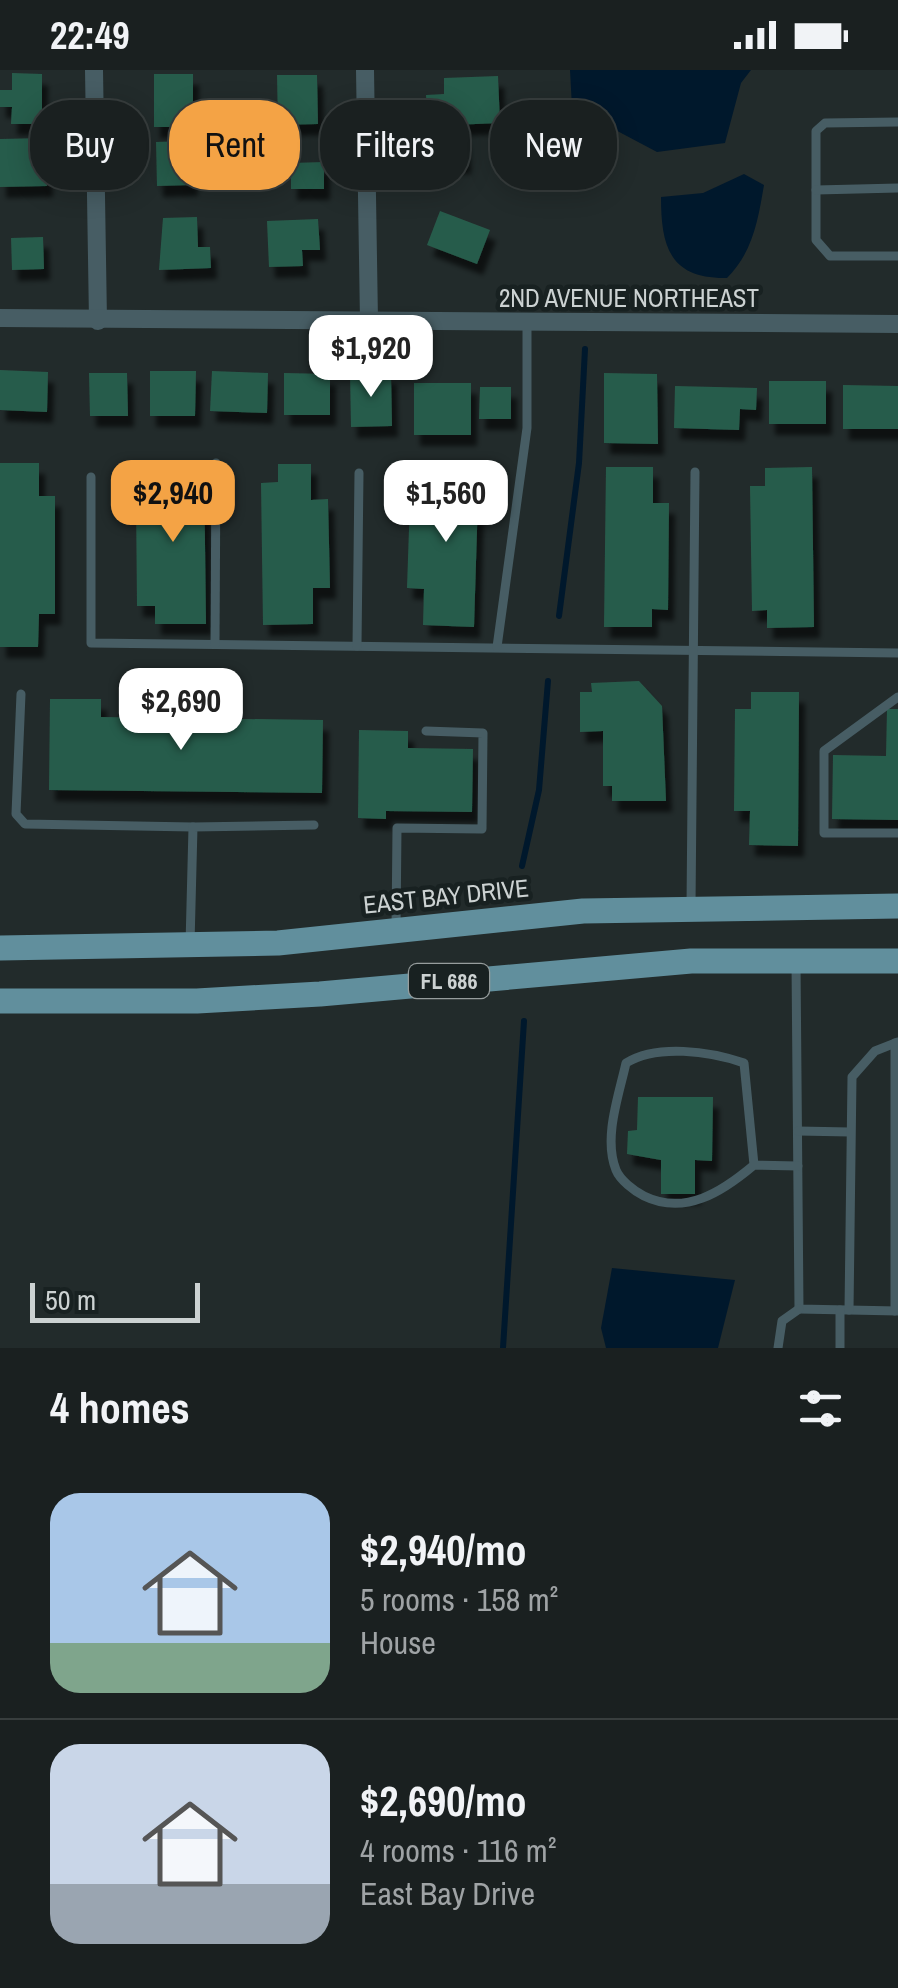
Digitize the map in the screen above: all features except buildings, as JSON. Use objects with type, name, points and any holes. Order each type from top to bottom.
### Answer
[{"type":"main road","name":"EAST BAY DRIVE","points":[[0,948],[190,947],[692,906],[898,906]]},
{"type":"main road","name":"FL 686","points":[[0,1001],[232,999],[570,969],[796,960],[898,961]]},
{"type":"street","points":[[94,70],[98,321]]},
{"type":"street","points":[[365,70],[369,321]]},
{"type":"street","name":"2ND AVENUE NORTHEAST","points":[[0,318],[898,324]]},
{"type":"lane","points":[[898,122],[825,122],[816,131],[816,240],[830,256],[898,256]]},
{"type":"lane","points":[[816,190],[898,188]]},
{"type":"lane","points":[[497,647],[527,428],[527,322]]},
{"type":"lane","points":[[215,644],[216,463]]},
{"type":"lane","points":[[692,906],[696,472]]},
{"type":"lane","points":[[358,646],[359,473]]},
{"type":"lane","points":[[91,476],[91,642],[898,652]]},
{"type":"lane","points":[[20,694],[16,814],[25,824],[314,825]]},
{"type":"lane","points":[[898,697],[824,752],[824,833],[898,833]]},
{"type":"lane","points":[[396,931],[398,828],[482,830],[484,733],[426,732]]},
{"type":"lane","points":[[190,947],[193,827]]},
{"type":"lane","points":[[796,960],[798,1309]]},
{"type":"lane","points":[[778,1348],[782,1321],[798,1309],[845,1310],[896,1311],[897,1042],[875,1052],[852,1078],[845,1310],[840,1348]]},
{"type":"lane","points":[[754,1165],[744,1063],[722,1056],[645,1052],[626,1064],[612,1126],[616,1170],[635,1192],[660,1204],[690,1204],[734,1182],[754,1165],[798,1166]]},
{"type":"lane","points":[[798,1131],[850,1132]]},
{"type":"water","points":[[570,70],[751,70],[741,83],[725,143],[657,152],[617,131],[617,100],[572,100]]},
{"type":"water","points":[[744,174],[764,185],[753,235],[736,268],[727,278],[708,277],[681,266],[667,245],[661,197],[703,193]]},
{"type":"water","points":[[612,1268],[735,1280],[718,1348],[606,1348],[601,1328]]},
{"type":"waterway","points":[[559,616],[579,463],[585,349]]},
{"type":"waterway","points":[[522,866],[539,790],[548,681]]},
{"type":"waterway","points":[[503,1348],[524,1021]]}]
